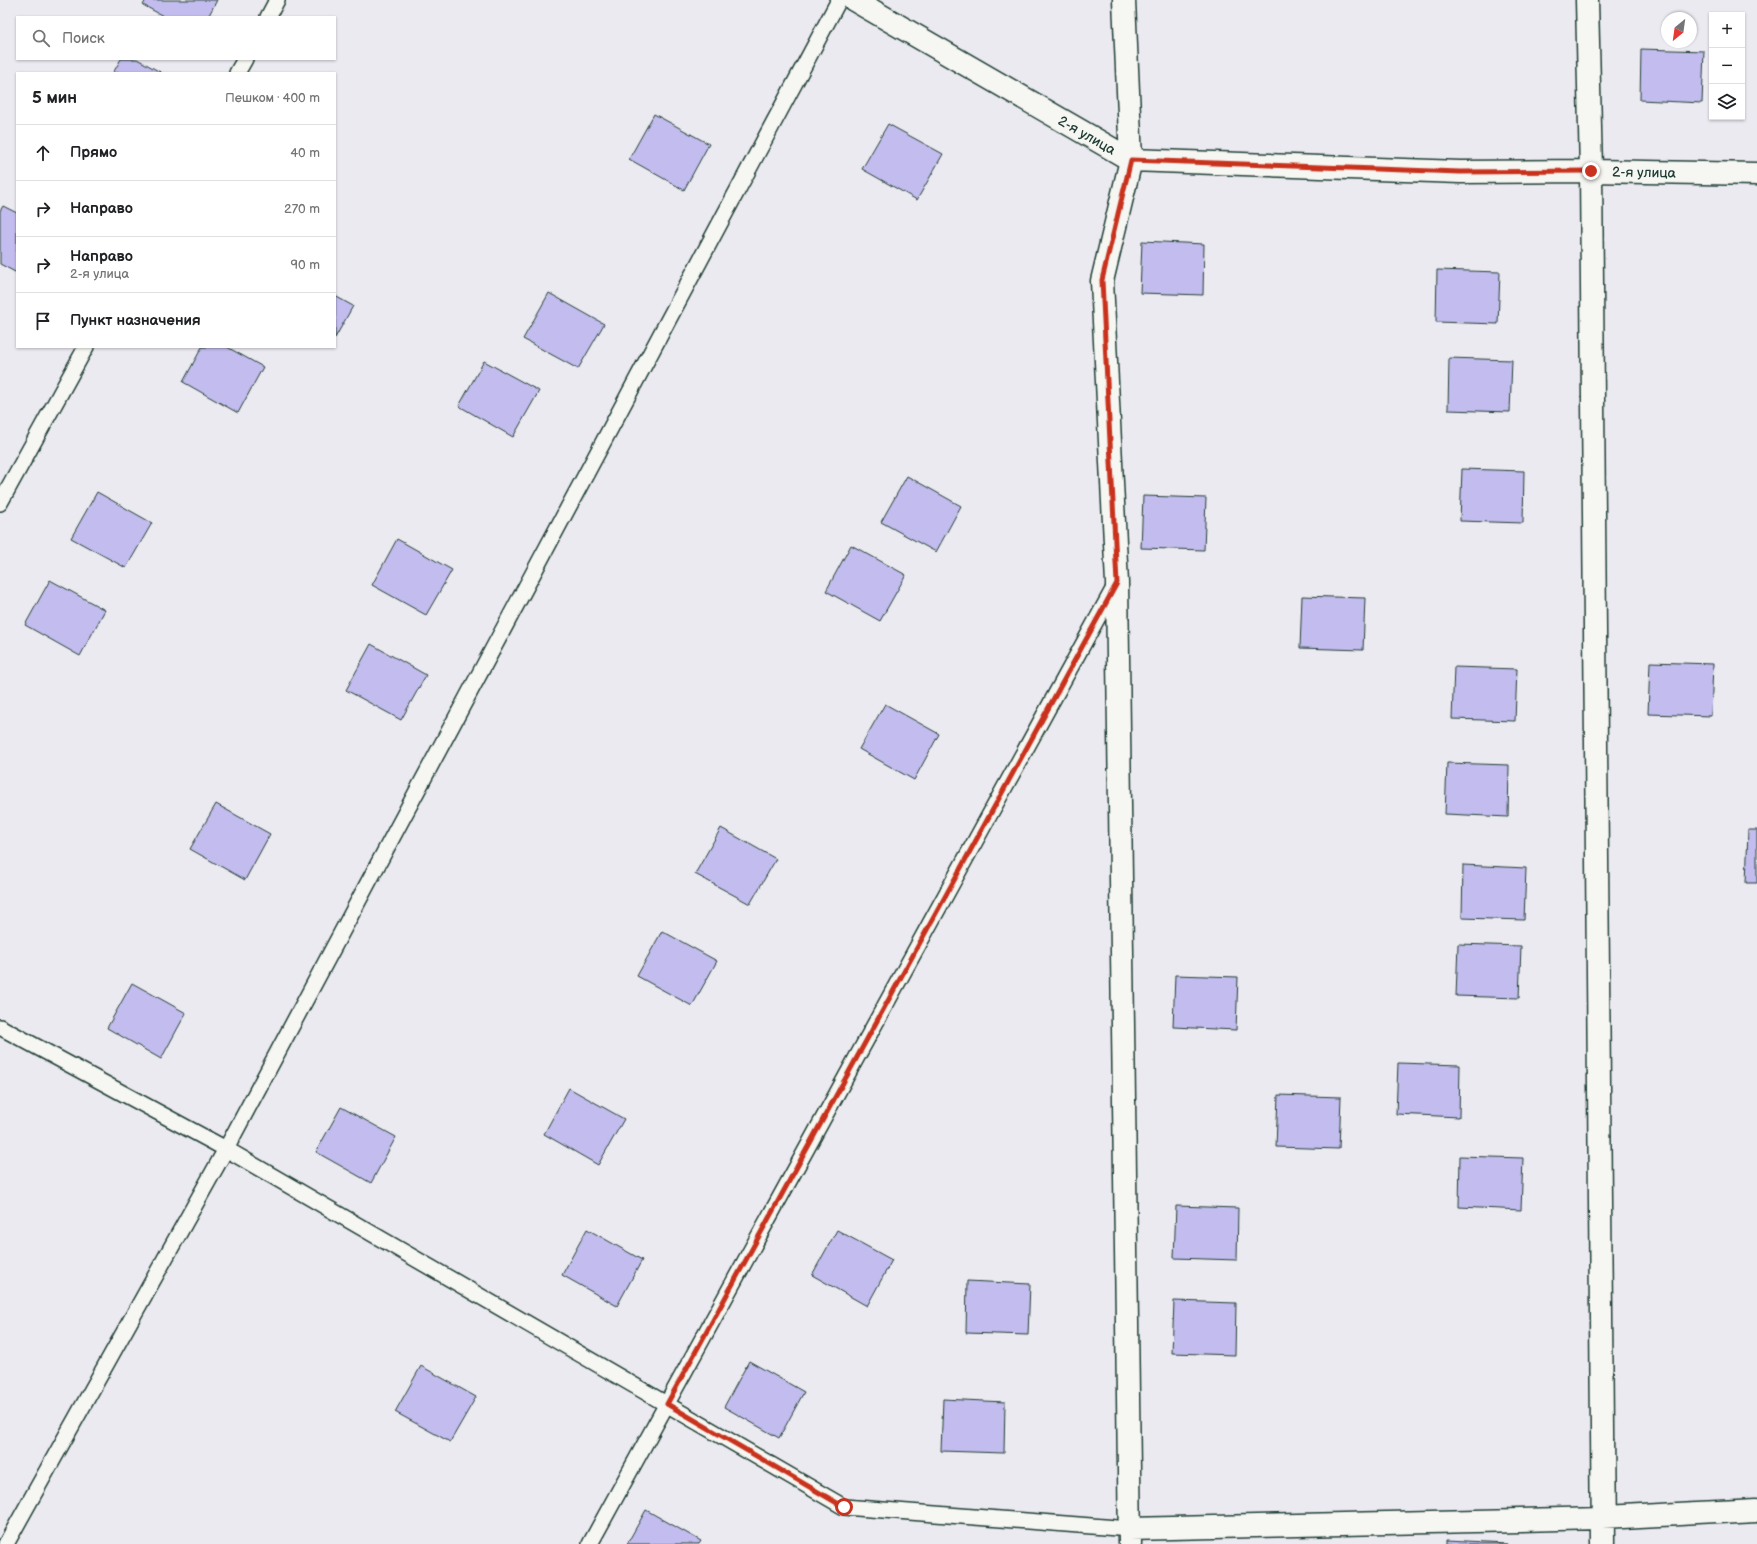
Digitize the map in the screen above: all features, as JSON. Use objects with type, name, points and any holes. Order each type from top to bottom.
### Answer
[{"type":"street","name":"2-я улица","points":[[854,0],[1131,160],[1460,172],[1591,171],[1757,174]]},
{"type":"street","points":[[1124,0],[1131,160],[1102,280],[1117,583],[1130,1536],[1602,1518],[1757,1510]]},
{"type":"street","points":[[1587,0],[1591,171],[1603,1544]]},
{"type":"lane","points":[[269,16],[277,0]]},
{"type":"lane","points":[[6,1544],[226,1149],[839,0]]},
{"type":"lane","points":[[238,72],[244,60]]},
{"type":"lane","points":[[0,503],[85,348]]},
{"type":"lane","points":[[590,1544],[1117,583]]},
{"type":"lane","points":[[0,1027],[226,1149],[844,1507],[1130,1536]]},
{"type":"building","points":[[146,0],[217,0],[209,16],[163,16],[143,5]]},
{"type":"building","points":[[1641,49],[1704,51],[1702,103],[1640,100]]},
{"type":"building","points":[[120,60],[139,60],[160,72],[114,72]]},
{"type":"building","points":[[654,114],[709,144],[684,190],[629,159]]},
{"type":"building","points":[[888,124],[943,154],[917,200],[862,169]]},
{"type":"building","points":[[3,206],[16,212],[16,272],[0,264],[0,211]]},
{"type":"building","points":[[1142,241],[1204,244],[1203,295],[1140,293]]},
{"type":"building","points":[[1437,270],[1500,272],[1498,324],[1436,322]]},
{"type":"building","points":[[549,293],[604,324],[578,369],[523,339]]},
{"type":"building","points":[[336,297],[353,306],[336,336]]},
{"type":"building","points":[[201,348],[229,348],[263,367],[238,413],[183,382]]},
{"type":"building","points":[[1449,358],[1512,360],[1510,412],[1448,410]]},
{"type":"building","points":[[484,361],[539,391],[513,437],[459,406]]},
{"type":"building","points":[[1462,469],[1524,471],[1523,523],[1460,521]]},
{"type":"building","points":[[907,476],[961,506],[936,552],[881,522]]},
{"type":"building","points":[[97,492],[152,523],[126,568],[71,538]]},
{"type":"building","points":[[1143,496],[1206,498],[1204,550],[1141,548]]},
{"type":"building","points":[[397,539],[452,570],[426,615],[372,585]]},
{"type":"building","points":[[851,545],[906,575],[880,621],[826,591]]},
{"type":"building","points":[[50,580],[105,610],[80,656],[25,625]]},
{"type":"building","points":[[1302,596],[1365,598],[1363,650],[1300,648]]},
{"type":"building","points":[[371,644],[426,675],[401,720],[346,690]]},
{"type":"building","points":[[1650,662],[1713,664],[1711,716],[1648,714]]},
{"type":"building","points":[[1454,667],[1517,669],[1515,721],[1452,719]]},
{"type":"building","points":[[885,704],[939,734],[914,780],[859,749]]},
{"type":"building","points":[[1447,763],[1509,765],[1508,817],[1445,814]]},
{"type":"building","points":[[216,804],[270,834],[245,880],[190,849]]},
{"type":"building","points":[[721,828],[776,859],[750,904],[695,874]]},
{"type":"building","points":[[1748,830],[1757,830],[1757,883],[1746,883]]},
{"type":"building","points":[[1463,865],[1526,868],[1524,920],[1462,918]]},
{"type":"building","points":[[662,931],[717,961],[692,1006],[637,976]]},
{"type":"building","points":[[1458,944],[1521,946],[1519,998],[1456,996]]},
{"type":"building","points":[[1175,975],[1238,977],[1236,1030],[1173,1027]]},
{"type":"building","points":[[132,983],[186,1013],[161,1059],[107,1028]]},
{"type":"building","points":[[1398,1063],[1460,1065],[1459,1117],[1396,1114]]},
{"type":"building","points":[[569,1088],[624,1119],[598,1165],[544,1134]]},
{"type":"building","points":[[1278,1095],[1341,1097],[1339,1149],[1276,1147]]},
{"type":"building","points":[[341,1107],[396,1137],[371,1183],[316,1152]]},
{"type":"building","points":[[1460,1156],[1523,1158],[1521,1210],[1459,1207]]},
{"type":"building","points":[[1176,1206],[1238,1208],[1237,1260],[1174,1258]]},
{"type":"building","points":[[587,1229],[642,1260],[617,1306],[562,1275]]},
{"type":"building","points":[[837,1230],[892,1260],[867,1306],[812,1275]]},
{"type":"building","points":[[967,1281],[1030,1284],[1028,1335],[966,1333]]},
{"type":"building","points":[[1174,1301],[1236,1303],[1235,1355],[1172,1353]]},
{"type":"building","points":[[749,1361],[804,1392],[779,1438],[724,1407]]},
{"type":"building","points":[[421,1366],[476,1397],[450,1442],[395,1412]]},
{"type":"building","points":[[943,1399],[1005,1402],[1004,1453],[941,1451]]},
{"type":"building","points":[[646,1510],[701,1541],[699,1544],[627,1544]]},
{"type":"building","points":[[1446,1540],[1508,1543],[1508,1544],[1446,1544]]},
{"type":"route","points":[[844,1507],[667,1404],[1117,583],[1102,280],[1131,160],[1460,172],[1591,171]]}]
